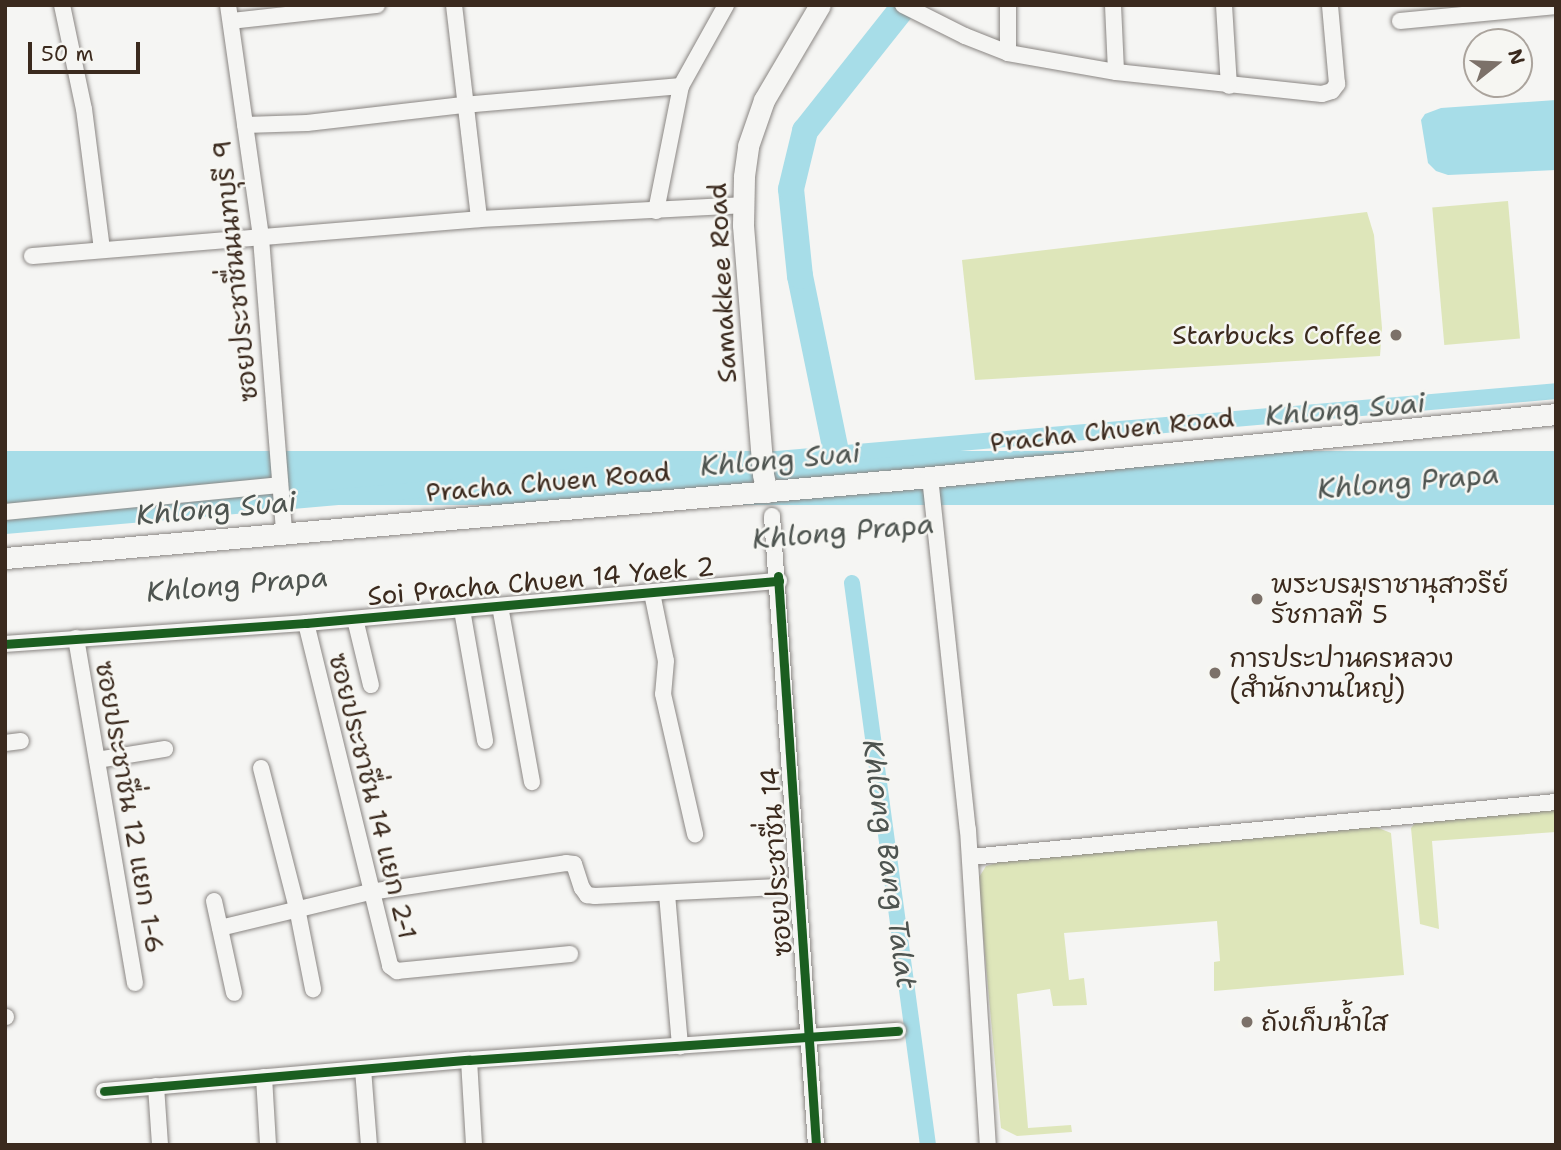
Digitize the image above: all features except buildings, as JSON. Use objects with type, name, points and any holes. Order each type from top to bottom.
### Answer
[{"type":"main road","name":"Samakkee Road","points":[[765,483],[743,205],[746,156],[754,123],[764,100],[820,5]]},
{"type":"main road","name":"Pracha Chuen Road","points":[[5,558],[282,525],[765,483],[931,486],[1556,414]]},
{"type":"street","points":[[62,5],[84,110],[102,250]]},
{"type":"street","points":[[230,13],[377,5]]},
{"type":"street","points":[[454,5],[463,105],[479,219]]},
{"type":"street","points":[[656,211],[681,86],[726,5]]},
{"type":"street","points":[[903,5],[1008,53],[1116,72],[1322,94],[1332,91],[1337,84],[1330,5]]},
{"type":"street","points":[[1008,5],[1008,53]]},
{"type":"street","points":[[1113,5],[1116,72]]},
{"type":"street","points":[[1224,5],[1229,86]]},
{"type":"street","points":[[1400,21],[1556,6]]},
{"type":"street","name":"ซอยประชาชื่นนนทบุรี 9","points":[[230,13],[261,238],[282,525]]},
{"type":"street","points":[[245,125],[307,122],[681,86]]},
{"type":"street","points":[[32,256],[479,219],[743,205]]},
{"type":"street","points":[[931,486],[970,857],[988,1145]]},
{"type":"street","points":[[5,512],[279,488]]},
{"type":"street","name":"ซอยประชาชื่น 14","points":[[772,516],[816,1145]]},
{"type":"street","name":"Soi Pracha Chuen 14 Yaek 2","points":[[5,644],[461,610],[652,593],[778,578]]},
{"type":"street","points":[[652,593],[666,661],[663,694],[695,834]]},
{"type":"street","points":[[500,606],[532,782]]},
{"type":"street","points":[[461,610],[485,741]]},
{"type":"street","points":[[355,619],[371,685]]},
{"type":"street","name":"ซอยประชาชื่น 14 แยก 2-1","points":[[306,623],[390,966],[397,971],[570,954]]},
{"type":"street","name":"ซอยประชาชื่น 12 แยก 1-6","points":[[76,638],[135,984]]},
{"type":"street","points":[[97,760],[164,749]]},
{"type":"street","points":[[261,768],[297,908],[313,989]]},
{"type":"street","points":[[970,857],[1556,802]]},
{"type":"street","points":[[220,928],[370,892],[566,863],[574,864],[579,871],[587,895],[667,894],[798,886]]},
{"type":"street","points":[[667,894],[680,1046]]},
{"type":"street","points":[[214,901],[233,993]]},
{"type":"street","points":[[104,1091],[469,1060],[898,1031]]},
{"type":"street","points":[[469,1060],[474,1145]]},
{"type":"street","points":[[363,1069],[369,1145]]},
{"type":"street","points":[[264,1077],[268,1145]]},
{"type":"street","points":[[156,1086],[160,1145]]},
{"type":"green space","points":[[1508,201],[1520,338],[1444,345],[1432,208]]},
{"type":"green space","points":[[1367,212],[1374,235],[1382,328],[1380,356],[975,380],[962,260]]},
{"type":"green space","points":[[1556,810],[1556,832],[1432,841],[1439,929],[1420,924],[1411,828],[1416,822]]},
{"type":"green space","points":[[1376,827],[1391,833],[1404,975],[1214,991],[1214,962],[1220,961],[1217,921],[1064,933],[1069,980],[1084,978],[1087,1005],[1053,1006],[1050,989],[1017,994],[1028,1128],[1071,1125],[1072,1132],[1017,1136],[1001,1128],[978,879],[986,866],[1007,860]]},
{"type":"water","points":[[1556,100],[1556,170],[1448,175],[1436,171],[1428,163],[1421,120],[1425,114],[1441,108]]},
{"type":"water","name":"Khlong Prapa","points":[[5,451],[1556,451],[1556,505],[5,505]]},
{"type":"waterway","name":"Khlong Bang Talat","points":[[839,466],[800,276],[791,189],[805,131],[905,5]]},
{"type":"waterway","name":"Khlong Suai","points":[[5,526],[1556,391]]},
{"type":"waterway","name":"Khlong Bang Talat","points":[[852,583],[928,1145]]},
{"type":"cycle path","points":[[778,576],[816,1145]]},
{"type":"cycle path","points":[[5,644],[306,623],[779,581]]},
{"type":"cycle path","points":[[104,1091],[469,1060],[898,1031]]},
{"type":"place","name":"Starbucks Coffee","points":[[1396,335]]},
{"type":"place","name":"พระบรมราชานุสาวรีย์ รัชกาลที่ 5","points":[[1257,599]]},
{"type":"place","name":"การประปานครหลวง (สำนักงานใหญ่)","points":[[1215,673]]},
{"type":"place","name":"ถังเก็บน้ำใส","points":[[1247,1022]]}]
